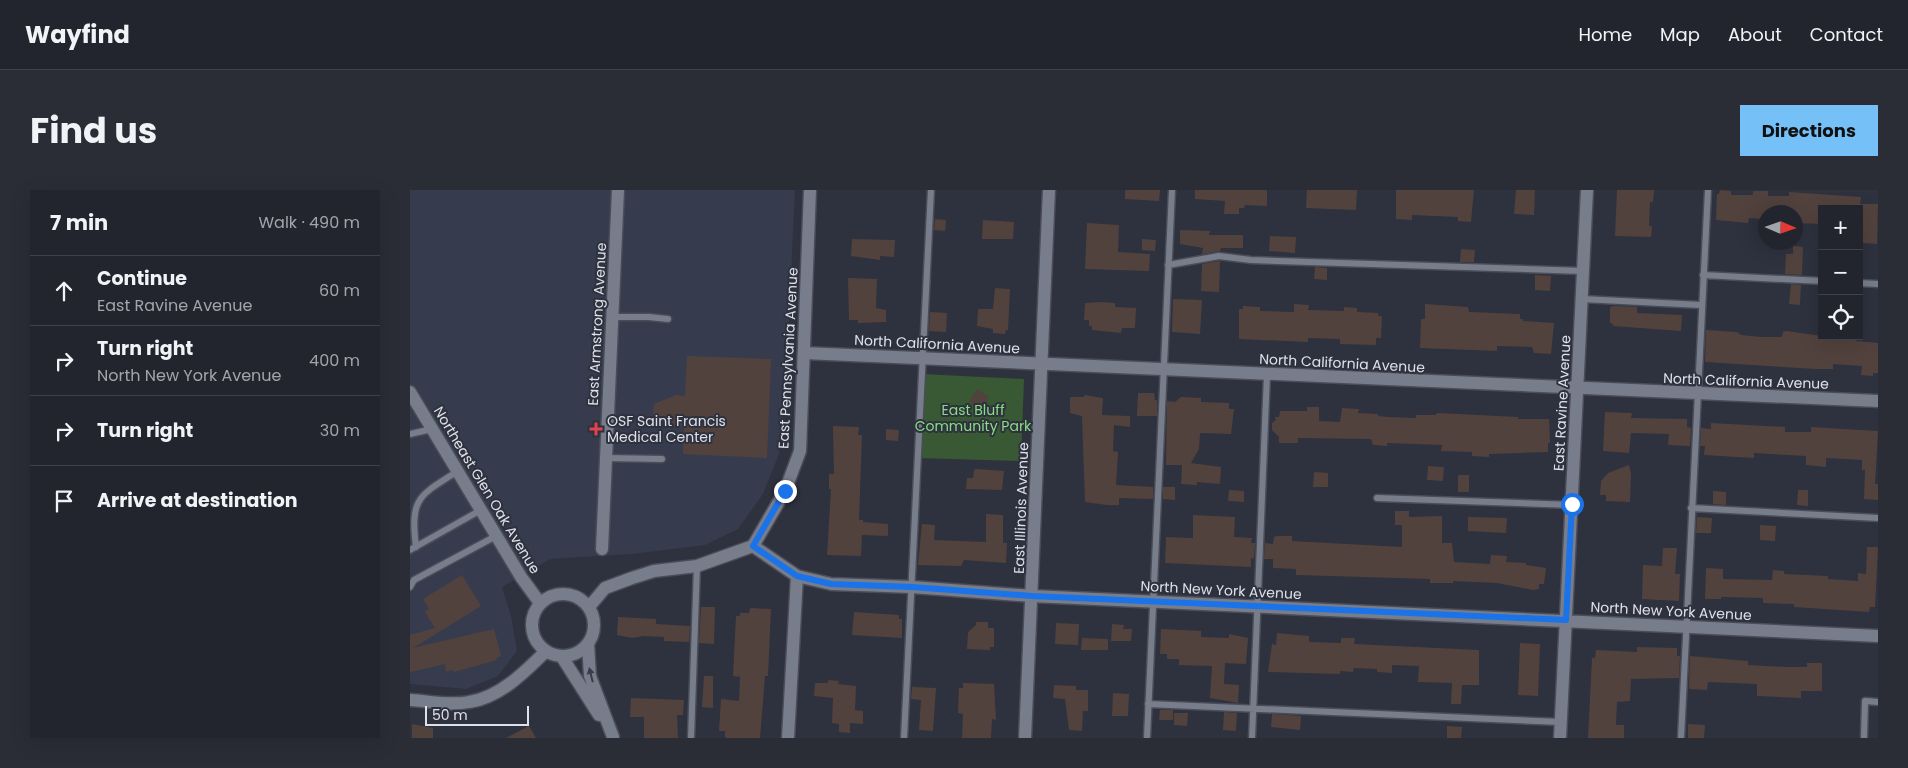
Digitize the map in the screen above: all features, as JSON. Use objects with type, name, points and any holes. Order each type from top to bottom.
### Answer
[{"type":"street","name":"East Armstrong Avenue","points":[[602,549],[618,190]]},
{"type":"street","name":"East Pennsylvania Avenue","points":[[753,546],[785,491],[800,450],[810,190]]},
{"type":"street","name":"East Illinois Avenue","points":[[1025,738],[1049,190]]},
{"type":"street","name":"East Ravine Avenue","points":[[1560,738],[1587,190]]},
{"type":"street","name":"North California Avenue","points":[[804,353],[1164,371],[1878,401]]},
{"type":"street","name":"Northeast Glen Oak Avenue","points":[[410,392],[521,577],[540,603]]},
{"type":"street","points":[[589,607],[606,588],[632,578],[654,571],[697,566],[753,546]]},
{"type":"street","name":"North New York Avenue","points":[[753,546],[797,576],[831,584],[912,587],[1152,602],[1878,636]]},
{"type":"street","points":[[788,738],[797,576]]},
{"type":"street","points":[[588,644],[572,655],[562,656],[546,651],[539,645],[532,628],[532,619],[540,603],[548,597],[566,594],[575,596],[589,607],[594,626],[588,644],[590,676],[613,737]]},
{"type":"street","points":[[410,700],[458,703],[480,699],[504,687],[528,670],[546,651]]},
{"type":"street","points":[[562,656],[613,737]]},
{"type":"lane","points":[[904,738],[931,190]]},
{"type":"lane","points":[[1147,738],[1172,190]]},
{"type":"lane","points":[[1681,738],[1696,394],[1708,190]]},
{"type":"lane","points":[[1168,265],[1202,257],[1218,256],[1251,260],[1583,272]]},
{"type":"lane","points":[[1703,276],[1818,281]]},
{"type":"lane","points":[[1863,283],[1878,284]]},
{"type":"lane","points":[[1582,299],[1702,305]]},
{"type":"lane","points":[[612,316],[668,319]]},
{"type":"lane","points":[[1252,738],[1268,375]]},
{"type":"lane","points":[[410,434],[432,429]]},
{"type":"lane","points":[[606,458],[662,459]]},
{"type":"lane","points":[[458,471],[423,494],[415,502],[411,523],[413,549],[481,510]]},
{"type":"lane","points":[[1377,498],[1572,504]]},
{"type":"lane","points":[[1691,508],[1878,518]]},
{"type":"lane","points":[[410,587],[414,580],[496,536]]},
{"type":"lane","points":[[691,738],[697,566]]},
{"type":"lane","points":[[1864,738],[1865,701],[1878,702]]},
{"type":"lane","points":[[1148,704],[1253,707],[1491,721],[1561,722]]},
{"type":"shaded area","name":"OSF Saint Francis Medical Center","points":[[410,190],[795,190],[785,403],[779,454],[763,494],[738,529],[705,545],[632,554],[550,559],[502,587],[511,616],[517,651],[498,676],[466,689],[410,684]]},
{"type":"green space","name":"East Bluff Community Park","points":[[922,374],[1024,379],[1021,461],[917,458]]},
{"type":"building","points":[[1125,190],[1160,190],[1159,201],[1125,199]]},
{"type":"building","points":[[1195,190],[1267,190],[1267,206],[1245,205],[1244,208],[1239,208],[1239,214],[1224,214],[1225,201],[1195,199]]},
{"type":"building","points":[[1307,190],[1357,190],[1356,210],[1306,208]]},
{"type":"building","points":[[1396,190],[1474,190],[1471,222],[1458,221],[1458,217],[1412,215],[1412,220],[1396,219]]},
{"type":"building","points":[[1516,190],[1535,190],[1534,215],[1514,214]]},
{"type":"building","points":[[1617,190],[1654,190],[1653,202],[1650,202],[1649,226],[1652,226],[1651,237],[1615,236]]},
{"type":"building","points":[[1720,190],[1731,191],[1731,195],[1753,195],[1753,191],[1768,191],[1768,196],[1789,196],[1789,192],[1861,197],[1860,204],[1878,204],[1877,244],[1863,243],[1863,205],[1818,205],[1818,224],[1803,223],[1803,205],[1758,205],[1758,219],[1749,218],[1748,223],[1716,220],[1717,194],[1719,194]]},
{"type":"building","points":[[935,219],[946,220],[945,231],[934,230]]},
{"type":"building","points":[[983,220],[1014,222],[1013,239],[982,239]]},
{"type":"building","points":[[1087,223],[1119,225],[1118,252],[1150,254],[1149,271],[1085,269]]},
{"type":"building","points":[[1180,230],[1210,231],[1209,235],[1243,235],[1243,248],[1221,248],[1220,251],[1202,254],[1203,248],[1180,244]]},
{"type":"building","points":[[1270,236],[1296,237],[1295,253],[1269,251]]},
{"type":"building","points":[[852,239],[895,240],[894,257],[880,256],[880,260],[851,256]]},
{"type":"building","points":[[1142,239],[1156,240],[1155,251],[1142,250]]},
{"type":"building","points":[[1461,249],[1475,250],[1474,262],[1460,262]]},
{"type":"building","points":[[1793,250],[1803,250],[1802,275],[1785,274],[1786,254],[1793,254]]},
{"type":"building","points":[[1220,261],[1219,292],[1201,291],[1202,264]]},
{"type":"building","points":[[1315,267],[1327,268],[1327,280],[1314,279]]},
{"type":"building","points":[[1535,275],[1551,276],[1550,291],[1535,290]]},
{"type":"building","points":[[848,278],[877,279],[876,308],[886,310],[886,322],[858,323],[858,320],[849,320]]},
{"type":"building","points":[[1791,284],[1801,285],[1800,305],[1789,304]]},
{"type":"building","points":[[995,288],[1010,289],[1008,330],[1006,330],[1005,334],[993,333],[993,329],[977,326],[978,309],[993,309]]},
{"type":"building","points":[[1173,299],[1202,300],[1200,334],[1172,332]]},
{"type":"building","points":[[1085,303],[1115,303],[1115,307],[1136,308],[1135,328],[1122,328],[1121,333],[1092,330],[1092,326],[1089,326],[1089,320],[1084,320]]},
{"type":"building","points":[[1294,304],[1309,305],[1308,310],[1344,311],[1344,307],[1357,308],[1357,312],[1378,313],[1378,316],[1382,316],[1381,338],[1376,338],[1376,345],[1340,344],[1340,339],[1308,338],[1308,342],[1239,339],[1239,309],[1243,309],[1243,306],[1260,307],[1260,311],[1294,312]]},
{"type":"building","points":[[1425,304],[1468,307],[1469,312],[1520,314],[1520,319],[1523,319],[1523,321],[1554,323],[1551,354],[1534,353],[1532,347],[1497,346],[1497,351],[1420,348],[1421,319],[1425,319]]},
{"type":"building","points":[[1610,307],[1637,307],[1637,313],[1682,315],[1681,331],[1613,326],[1610,323]]},
{"type":"building","points":[[930,312],[947,313],[946,332],[929,331]]},
{"type":"building","points":[[1706,330],[1737,332],[1741,335],[1761,337],[1782,337],[1783,332],[1786,331],[1818,335],[1818,340],[1856,340],[1878,343],[1878,373],[1873,373],[1873,376],[1861,375],[1862,366],[1833,364],[1833,369],[1815,369],[1705,362]]},
{"type":"building","points":[[687,356],[771,359],[767,458],[683,454],[684,427],[676,427],[653,415],[654,404],[676,395],[685,396]]},
{"type":"building","points":[[977,389],[989,397],[982,409],[969,402]]},
{"type":"building","points":[[1138,393],[1154,393],[1155,400],[1157,400],[1157,416],[1137,416]]},
{"type":"building","points":[[1084,395],[1103,398],[1102,415],[1130,416],[1130,427],[1114,425],[1113,451],[1118,452],[1116,485],[1153,487],[1153,499],[1119,498],[1119,505],[1085,502],[1082,416],[1070,413],[1070,397],[1084,397]]},
{"type":"building","points":[[1181,397],[1201,398],[1201,402],[1229,403],[1229,409],[1234,409],[1231,434],[1200,433],[1199,449],[1191,463],[1221,467],[1220,484],[1197,482],[1197,485],[1181,484],[1182,465],[1166,465],[1167,401],[1175,402]]},
{"type":"building","points":[[1307,407],[1319,407],[1319,421],[1340,422],[1342,408],[1359,409],[1358,413],[1378,414],[1378,416],[1388,417],[1416,418],[1416,415],[1436,415],[1437,413],[1518,417],[1518,419],[1549,419],[1550,443],[1548,443],[1548,452],[1489,454],[1489,457],[1472,456],[1472,452],[1441,451],[1442,445],[1387,443],[1387,446],[1373,445],[1371,439],[1298,438],[1298,443],[1279,443],[1279,437],[1272,430],[1272,423],[1276,420],[1275,417],[1279,417],[1280,411],[1307,411]]},
{"type":"building","points":[[1605,412],[1632,413],[1631,418],[1687,419],[1687,427],[1691,428],[1690,446],[1668,445],[1669,434],[1631,433],[1629,453],[1603,451]]},
{"type":"building","points":[[1711,423],[1785,427],[1785,432],[1811,432],[1811,427],[1878,431],[1875,484],[1878,484],[1878,500],[1864,499],[1865,470],[1862,470],[1862,460],[1826,458],[1826,467],[1806,465],[1806,456],[1754,453],[1754,458],[1704,455],[1705,446],[1700,446],[1701,428],[1711,429]]},
{"type":"building","points":[[833,426],[859,427],[858,435],[862,435],[859,520],[888,524],[888,536],[862,535],[861,556],[827,555],[831,489],[829,489],[829,474],[834,474]]},
{"type":"building","points":[[886,429],[899,430],[898,441],[886,440]]},
{"type":"building","points":[[1629,465],[1631,474],[1630,502],[1606,501],[1606,495],[1600,495],[1601,481],[1608,473]]},
{"type":"building","points":[[1428,466],[1444,467],[1443,481],[1427,480]]},
{"type":"building","points":[[974,470],[1004,471],[1002,490],[966,489],[967,478],[973,478]]},
{"type":"building","points":[[1314,472],[1328,473],[1328,487],[1313,487]]},
{"type":"building","points":[[1458,475],[1469,475],[1469,492],[1458,492]]},
{"type":"building","points":[[1163,487],[1175,487],[1175,500],[1163,499]]},
{"type":"building","points":[[1229,490],[1244,491],[1244,502],[1228,501]]},
{"type":"building","points":[[1798,490],[1808,490],[1808,506],[1797,505]]},
{"type":"building","points":[[1713,491],[1726,492],[1726,505],[1713,504]]},
{"type":"building","points":[[1395,511],[1409,511],[1409,517],[1442,516],[1442,543],[1452,543],[1454,562],[1490,564],[1491,555],[1507,556],[1506,562],[1526,563],[1526,565],[1546,568],[1544,584],[1539,584],[1539,589],[1533,590],[1497,583],[1453,581],[1453,583],[1430,583],[1430,579],[1296,575],[1296,569],[1273,568],[1273,559],[1264,559],[1265,543],[1273,544],[1274,537],[1277,536],[1292,536],[1292,541],[1402,547],[1402,525],[1395,525]]},
{"type":"building","points":[[986,514],[1003,515],[1003,543],[1007,543],[1006,563],[964,560],[961,566],[918,565],[922,524],[935,525],[934,540],[986,542]]},
{"type":"building","points":[[1193,515],[1235,517],[1234,537],[1252,538],[1251,543],[1255,543],[1254,559],[1251,558],[1251,567],[1165,563],[1166,537],[1193,538]]},
{"type":"building","points":[[1468,517],[1507,518],[1506,533],[1468,531]]},
{"type":"building","points":[[1697,517],[1712,518],[1711,533],[1696,533]]},
{"type":"building","points":[[1760,525],[1776,526],[1775,541],[1760,540]]},
{"type":"building","points":[[1867,547],[1878,547],[1875,607],[1870,607],[1869,612],[1794,607],[1794,604],[1763,603],[1763,598],[1721,597],[1721,599],[1705,599],[1706,568],[1723,569],[1723,579],[1772,580],[1773,570],[1784,571],[1784,574],[1828,576],[1828,579],[1858,581],[1858,573],[1866,574]]},
{"type":"building","points":[[1663,548],[1677,548],[1675,574],[1680,574],[1679,601],[1642,599],[1643,565],[1662,566]]},
{"type":"building","points":[[462,575],[481,606],[413,648],[494,629],[501,656],[496,658],[497,660],[454,672],[453,670],[446,672],[445,664],[410,672],[410,635],[435,628],[425,612],[429,609],[423,599]]},
{"type":"building","points":[[701,607],[715,607],[714,644],[699,643]]},
{"type":"building","points":[[750,608],[771,609],[768,676],[765,676],[760,738],[727,738],[725,737],[725,731],[719,731],[721,699],[739,701],[740,677],[733,676],[736,616],[740,616],[740,613],[749,613]]},
{"type":"building","points":[[854,612],[899,615],[899,619],[902,619],[902,638],[852,635]]},
{"type":"building","points":[[618,617],[656,619],[656,624],[690,626],[689,642],[664,641],[664,637],[643,636],[632,638],[617,635]]},
{"type":"building","points":[[976,622],[988,622],[988,628],[994,628],[994,647],[990,647],[990,650],[967,649],[968,632],[976,625]]},
{"type":"building","points":[[1056,623],[1079,624],[1078,645],[1055,644]]},
{"type":"building","points":[[1112,624],[1124,625],[1123,629],[1132,629],[1131,641],[1111,641]]},
{"type":"building","points":[[1161,629],[1201,631],[1201,637],[1229,638],[1229,634],[1248,638],[1246,664],[1225,663],[1224,684],[1239,685],[1238,703],[1210,698],[1212,666],[1179,665],[1179,659],[1167,659],[1167,654],[1160,654]]},
{"type":"building","points":[[1277,633],[1309,636],[1309,642],[1341,643],[1341,638],[1355,638],[1354,644],[1479,650],[1479,685],[1462,685],[1461,704],[1451,704],[1452,683],[1418,682],[1419,666],[1392,665],[1392,673],[1377,672],[1377,669],[1354,668],[1353,672],[1340,671],[1340,674],[1268,672],[1272,644],[1276,645]]},
{"type":"building","points":[[1082,638],[1108,639],[1108,650],[1081,650]]},
{"type":"building","points":[[1520,643],[1540,644],[1538,696],[1518,695]]},
{"type":"building","points":[[1637,647],[1677,648],[1677,656],[1680,656],[1679,678],[1631,679],[1630,701],[1617,702],[1616,725],[1624,725],[1624,738],[1588,738],[1592,658],[1595,658],[1596,650],[1637,652]]},
{"type":"building","points":[[1690,656],[1748,661],[1748,665],[1807,667],[1807,663],[1822,663],[1822,691],[1801,691],[1801,698],[1757,696],[1757,684],[1708,682],[1707,690],[1689,689]]},
{"type":"building","points":[[704,676],[713,676],[713,708],[702,707]]},
{"type":"building","points":[[828,680],[839,681],[838,684],[856,686],[855,710],[863,711],[863,724],[850,723],[850,733],[839,732],[839,724],[832,723],[833,698],[814,696],[815,683],[828,683]]},
{"type":"building","points":[[963,683],[994,684],[996,720],[992,719],[991,738],[962,738],[963,714],[958,713],[959,688],[963,688]]},
{"type":"building","points":[[1054,685],[1076,686],[1076,690],[1088,690],[1088,711],[1083,711],[1082,731],[1069,730],[1065,699],[1053,698]]},
{"type":"building","points":[[912,687],[936,688],[933,731],[919,730],[921,700],[911,699]]},
{"type":"building","points":[[1113,693],[1129,694],[1128,716],[1112,716]]},
{"type":"building","points":[[631,698],[684,700],[683,715],[677,715],[678,738],[644,738],[644,717],[630,717]]},
{"type":"building","points":[[1160,710],[1173,710],[1173,720],[1159,720]]},
{"type":"building","points":[[1224,712],[1237,713],[1236,731],[1223,730]]},
{"type":"building","points":[[1174,713],[1188,713],[1187,726],[1174,725]]},
{"type":"building","points":[[1272,714],[1301,716],[1300,730],[1271,727]]},
{"type":"building","points":[[412,724],[433,728],[433,738],[412,738]]},
{"type":"building","points":[[1688,724],[1705,725],[1704,738],[1688,738]]},
{"type":"building","points":[[529,726],[536,738],[506,738]]},
{"type":"building","points":[[1447,726],[1462,727],[1461,738],[1447,738]]},
{"type":"place","name":"OSF Saint Francis Medical Center","points":[[596,429]]},
{"type":"route","points":[[785,491],[753,546],[797,576],[831,584],[912,587],[1032,596],[1566,620],[1572,504]]}]
